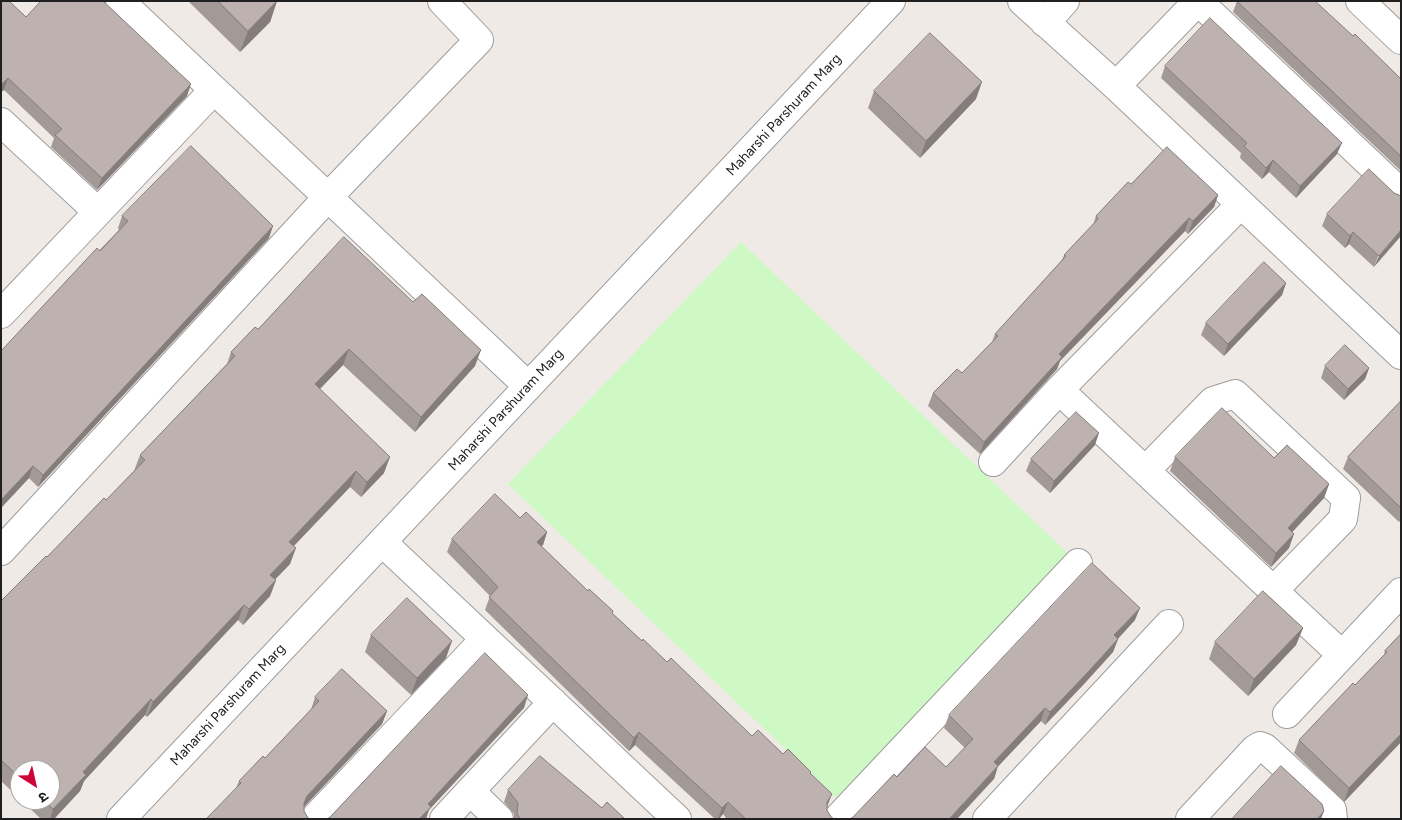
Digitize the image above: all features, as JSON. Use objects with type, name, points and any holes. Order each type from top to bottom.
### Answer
[{"type":"street","points":[[120,1],[528,386]]},
{"type":"street","points":[[1,551],[328,198],[479,40],[442,1]]},
{"type":"street","name":"Maharshi Parshuram Marg","points":[[121,819],[891,1]]},
{"type":"street","points":[[1022,1],[1044,23],[1116,86],[1401,355]]},
{"type":"street","points":[[1044,23],[1065,1]]},
{"type":"street","points":[[1116,86],[1198,1],[1401,193]]},
{"type":"street","points":[[1360,1],[1401,40]]},
{"type":"street","points":[[1,314],[214,90]]},
{"type":"street","points":[[1,122],[98,212]]},
{"type":"street","points":[[992,462],[1241,204]]},
{"type":"street","points":[[1060,390],[1342,655]]},
{"type":"street","points":[[1146,470],[1213,401],[1236,394],[1346,498],[1343,518],[1274,590]]},
{"type":"street","points":[[382,542],[677,819]]},
{"type":"street","points":[[837,819],[1078,563]]},
{"type":"street","points":[[1287,714],[1401,592]]},
{"type":"street","points":[[987,819],[1169,624]]},
{"type":"street","points":[[314,819],[485,639]]},
{"type":"street","points":[[444,819],[552,702]]},
{"type":"street","points":[[1190,819],[1255,749],[1260,746],[1265,748],[1332,810],[1332,819]]},
{"type":"street","points":[[470,791],[499,819]]},
{"type":"green space","points":[[741,242],[1078,563],[845,806],[508,484]]},
{"type":"building","points":[[1,1],[9,1],[26,17],[41,1],[103,1],[191,84],[102,178],[55,135],[62,129],[8,78],[1,85]]},
{"type":"building","points":[[218,1],[277,1],[248,31]]},
{"type":"building","points":[[1237,1],[1315,1],[1353,36],[1355,34],[1401,79],[1401,156]]},
{"type":"building","points":[[1210,18],[1342,143],[1300,186],[1273,160],[1266,168],[1244,146],[1247,143],[1165,66]]},
{"type":"building","points":[[930,33],[982,82],[926,141],[874,91]]},
{"type":"building","points":[[191,146],[273,226],[43,475],[33,466],[1,500],[1,351],[97,248],[100,251],[128,221],[122,216]]},
{"type":"building","points":[[1167,147],[1218,195],[1193,221],[1189,218],[1059,354],[1062,357],[984,442],[933,393],[957,369],[962,373],[998,336],[995,334],[1098,219],[1096,216],[1128,182],[1131,184]]},
{"type":"building","points":[[1369,169],[1394,193],[1401,196],[1401,230],[1379,256],[1353,232],[1350,236],[1327,214]]},
{"type":"building","points":[[344,237],[413,302],[422,294],[481,350],[421,417],[349,349],[315,384],[390,457],[367,482],[356,471],[289,542],[296,548],[270,575],[276,580],[249,609],[244,605],[153,702],[151,699],[83,772],[86,775],[60,802],[60,760],[10,760],[10,769],[1,760],[1,601],[104,498],[106,500],[145,460],[140,455],[235,356],[231,352],[255,327],[258,329]]},
{"type":"building","points":[[1264,262],[1286,283],[1228,344],[1206,323]]},
{"type":"building","points":[[1345,345],[1369,368],[1348,389],[1325,366]]},
{"type":"building","points":[[1401,401],[1401,508],[1348,457]]},
{"type":"building","points":[[1222,408],[1274,458],[1287,445],[1329,484],[1288,528],[1294,534],[1276,553],[1175,457]]},
{"type":"building","points":[[1076,412],[1099,433],[1054,481],[1031,459]]},
{"type":"building","points":[[495,494],[520,518],[526,512],[547,532],[537,542],[588,591],[589,589],[613,611],[612,613],[642,641],[643,639],[667,662],[671,658],[752,736],[758,730],[783,754],[788,749],[832,794],[827,802],[827,810],[834,819],[746,819],[728,802],[722,808],[639,732],[634,738],[489,597],[498,587],[452,539]]},
{"type":"building","points":[[1092,563],[1140,608],[1114,635],[1118,639],[1089,671],[1050,712],[1045,708],[994,762],[998,766],[949,819],[850,819],[894,774],[897,777],[925,747],[946,767],[973,739],[949,715]]},
{"type":"building","points":[[1263,591],[1303,628],[1254,679],[1215,642]]},
{"type":"building","points":[[407,598],[452,641],[417,678],[371,635]]},
{"type":"building","points":[[1401,634],[1401,734],[1349,788],[1299,740],[1353,683],[1355,685],[1387,652],[1385,651]]},
{"type":"building","points":[[485,653],[528,695],[428,804],[431,807],[419,819],[327,819],[330,817]]},
{"type":"building","points":[[342,669],[387,711],[307,796],[304,803],[304,811],[308,818],[311,819],[206,819],[241,783],[239,781],[263,756],[265,758],[319,701],[315,697]]},
{"type":"building","points":[[540,756],[602,808],[607,802],[625,819],[521,819],[517,814],[518,803],[508,790]]},
{"type":"building","points":[[1281,766],[1322,804],[1324,811],[1317,819],[1232,819]]}]
